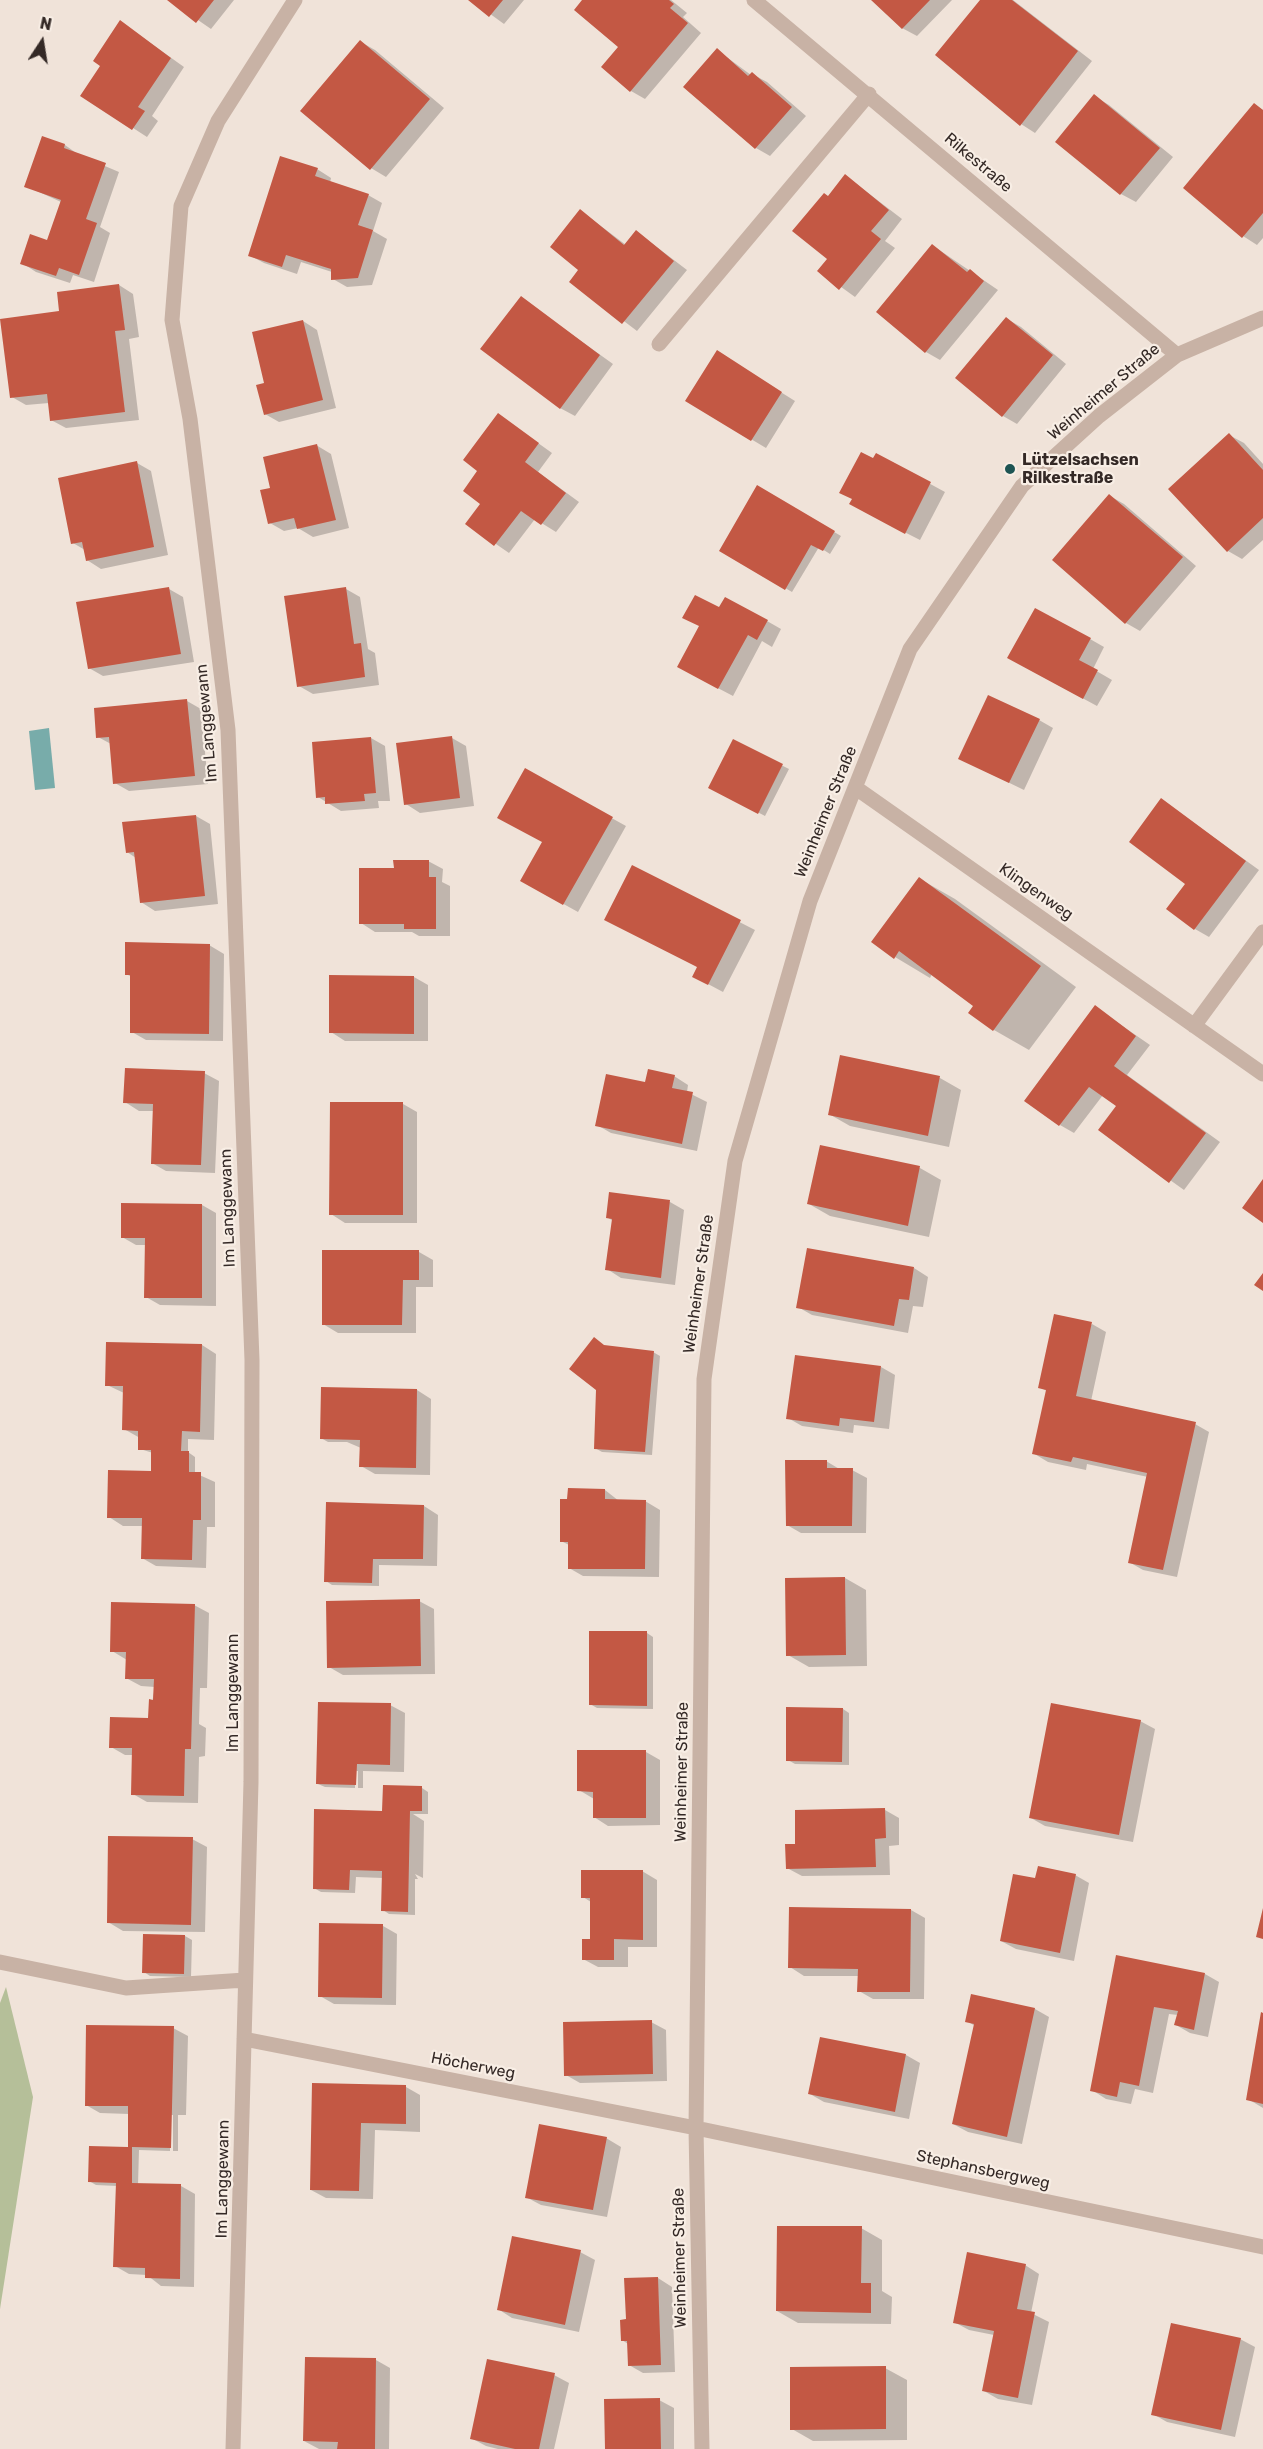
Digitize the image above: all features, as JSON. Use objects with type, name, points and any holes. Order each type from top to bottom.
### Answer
[{"type":"street","name":"Im Langgewann","points":[[232,2449],[251,1770],[252,1360],[228,730],[190,419],[172,320],[181,206],[218,121],[295,0]]},
{"type":"street","name":"Rilkestraße","points":[[754,0],[869,94],[1177,355]]},
{"type":"street","points":[[659,344],[869,94]]},
{"type":"street","name":"Weinheimer Straße","points":[[702,2449],[696,2128],[704,1378],[735,1161],[810,901],[910,649],[1022,486],[1099,416],[1177,355],[1263,318]]},
{"type":"street","name":"Klingenweg","points":[[856,788],[1263,1074]]},
{"type":"street","points":[[1194,1026],[1263,932]]},
{"type":"street","points":[[0,1962],[126,1988],[245,1980]]},
{"type":"street","name":"Höcherweg","points":[[244,2039],[696,2128]]},
{"type":"street","name":"Stephansbergweg","points":[[696,2128],[1263,2247]]},
{"type":"green space","points":[[6,1987],[33,2097],[0,2309],[0,2003]]},
{"type":"water","points":[[49,728],[55,788],[35,790],[29,731]]},
{"type":"building","points":[[167,0],[214,0],[196,23]]},
{"type":"building","points":[[468,0],[503,0],[489,17]]},
{"type":"building","points":[[582,0],[669,0],[674,4],[670,8],[688,23],[630,92],[601,67],[618,47],[574,10]]},
{"type":"building","points":[[871,0],[930,0],[902,29]]},
{"type":"building","points":[[980,0],[1012,0],[1078,51],[1020,126],[935,55]]},
{"type":"building","points":[[120,20],[171,58],[138,107],[145,111],[132,130],[80,96],[100,66],[93,61]]},
{"type":"building","points":[[360,40],[430,99],[370,170],[300,111]]},
{"type":"building","points":[[717,48],[748,76],[752,72],[792,107],[755,149],[683,87]]},
{"type":"building","points":[[1094,94],[1160,148],[1120,195],[1055,142]]},
{"type":"building","points":[[1254,103],[1263,110],[1263,213],[1242,238],[1183,188]]},
{"type":"building","points":[[42,136],[65,144],[64,148],[106,163],[86,219],[97,223],[79,275],[59,268],[56,276],[20,264],[30,234],[47,240],[61,200],[24,187]]},
{"type":"building","points":[[280,156],[318,168],[315,176],[369,194],[358,225],[373,230],[358,278],[331,280],[331,269],[286,255],[282,267],[248,256]]},
{"type":"building","points":[[845,174],[889,210],[871,231],[881,239],[839,290],[817,271],[827,259],[792,231],[824,193],[828,196]]},
{"type":"building","points":[[580,209],[624,245],[636,230],[674,261],[622,324],[569,282],[578,270],[550,247]]},
{"type":"building","points":[[932,244],[967,272],[970,269],[984,281],[925,353],[876,312]]},
{"type":"building","points":[[119,284],[125,330],[115,331],[125,412],[50,421],[47,394],[10,398],[0,319],[59,311],[57,292]]},
{"type":"building","points":[[521,296],[600,355],[560,409],[480,349]]},
{"type":"building","points":[[1006,317],[1053,355],[1002,417],[955,378]]},
{"type":"building","points":[[303,320],[323,400],[264,415],[256,385],[264,383],[252,332]]},
{"type":"building","points":[[717,350],[782,392],[751,441],[685,401]]},
{"type":"building","points":[[498,413],[539,443],[525,462],[566,493],[541,525],[521,511],[494,546],[465,524],[480,504],[463,491],[477,471],[463,460]]},
{"type":"building","points":[[1229,433],[1263,470],[1263,518],[1227,552],[1168,489]]},
{"type":"building","points":[[317,444],[336,520],[297,529],[294,518],[268,524],[260,490],[270,488],[263,457]]},
{"type":"building","points":[[861,452],[873,458],[876,453],[931,482],[905,534],[849,504],[852,499],[839,493]]},
{"type":"building","points":[[137,461],[154,547],[86,561],[82,542],[71,544],[58,478]]},
{"type":"building","points":[[757,485],[835,531],[823,551],[811,545],[785,590],[719,551]]},
{"type":"building","points":[[1109,494],[1183,557],[1125,624],[1052,560]]},
{"type":"building","points":[[169,587],[181,654],[88,669],[76,602]]},
{"type":"building","points":[[346,587],[354,644],[361,643],[365,677],[297,687],[284,596]]},
{"type":"building","points":[[695,595],[719,607],[725,597],[768,620],[757,640],[748,635],[718,689],[677,667],[699,626],[682,618]]},
{"type":"building","points":[[1035,608],[1091,638],[1079,660],[1098,670],[1083,699],[1007,658]]},
{"type":"building","points":[[988,695],[1040,719],[1009,783],[958,759]]},
{"type":"building","points":[[187,699],[195,776],[113,784],[109,737],[96,738],[94,708]]},
{"type":"building","points":[[452,736],[460,798],[404,805],[396,743]]},
{"type":"building","points":[[371,737],[376,793],[364,794],[365,801],[325,804],[325,797],[316,798],[312,742]]},
{"type":"building","points":[[733,739],[783,764],[758,814],[708,788]]},
{"type":"building","points":[[525,768],[613,817],[563,905],[520,881],[542,842],[497,818]]},
{"type":"building","points":[[1161,798],[1246,861],[1194,930],[1166,909],[1185,884],[1129,842]]},
{"type":"building","points":[[196,815],[205,896],[140,903],[134,852],[126,853],[122,822]]},
{"type":"building","points":[[393,860],[429,860],[429,877],[436,877],[436,929],[404,929],[404,924],[359,924],[359,868],[394,868]]},
{"type":"building","points":[[632,865],[741,920],[708,985],[692,977],[697,967],[604,920]]},
{"type":"building","points":[[919,877],[1041,966],[993,1031],[968,1013],[973,1006],[899,951],[894,959],[871,942]]},
{"type":"building","points":[[125,942],[210,944],[209,1034],[130,1033],[130,975],[125,975]]},
{"type":"building","points":[[329,975],[414,976],[414,1034],[329,1033]]},
{"type":"building","points":[[1095,1005],[1136,1036],[1114,1066],[1206,1133],[1169,1183],[1098,1130],[1116,1106],[1089,1087],[1059,1126],[1024,1101]]},
{"type":"building","points":[[840,1055],[940,1076],[928,1136],[828,1115]]},
{"type":"building","points":[[125,1068],[205,1071],[201,1165],[151,1164],[153,1104],[123,1103]]},
{"type":"building","points":[[648,1069],[675,1075],[672,1088],[693,1092],[682,1144],[595,1126],[606,1074],[645,1082]]},
{"type":"building","points":[[330,1102],[403,1102],[403,1215],[329,1215]]},
{"type":"building","points":[[820,1145],[920,1166],[908,1226],[807,1204]]},
{"type":"building","points":[[1263,1179],[1263,1223],[1242,1208]]},
{"type":"building","points":[[609,1192],[670,1200],[661,1278],[605,1270],[612,1219],[606,1218]]},
{"type":"building","points":[[121,1203],[202,1204],[202,1298],[144,1298],[145,1238],[121,1238]]},
{"type":"building","points":[[807,1248],[914,1267],[909,1300],[899,1299],[894,1326],[796,1308]]},
{"type":"building","points":[[322,1250],[419,1250],[419,1280],[403,1280],[402,1325],[322,1325]]},
{"type":"building","points":[[1263,1273],[1263,1291],[1254,1285]]},
{"type":"building","points":[[1054,1314],[1092,1322],[1076,1396],[1196,1422],[1163,1570],[1128,1563],[1147,1473],[1073,1457],[1071,1462],[1032,1454],[1046,1390],[1038,1388]]},
{"type":"building","points":[[594,1337],[604,1345],[654,1351],[645,1452],[594,1449],[596,1390],[569,1369]]},
{"type":"building","points":[[106,1342],[202,1344],[200,1432],[182,1431],[181,1451],[189,1451],[189,1472],[201,1472],[201,1520],[193,1520],[192,1560],[141,1559],[142,1518],[107,1518],[108,1470],[151,1471],[151,1450],[138,1450],[138,1431],[122,1430],[123,1386],[105,1386]]},
{"type":"building","points":[[795,1355],[881,1366],[874,1422],[840,1418],[839,1426],[786,1419]]},
{"type":"building","points":[[321,1387],[417,1389],[416,1468],[359,1467],[360,1440],[320,1439]]},
{"type":"building","points":[[785,1460],[827,1460],[827,1468],[853,1468],[852,1526],[786,1526]]},
{"type":"building","points":[[568,1488],[605,1489],[605,1499],[646,1500],[645,1569],[568,1569],[568,1542],[560,1542],[560,1499],[567,1499]]},
{"type":"building","points":[[326,1502],[424,1505],[423,1559],[373,1559],[372,1583],[324,1582]]},
{"type":"building","points":[[845,1577],[846,1655],[786,1656],[785,1578]]},
{"type":"building","points":[[420,1599],[421,1666],[327,1668],[326,1601]]},
{"type":"building","points":[[111,1602],[195,1604],[191,1749],[185,1749],[184,1796],[131,1795],[132,1748],[109,1748],[110,1717],[148,1718],[149,1699],[153,1700],[154,1679],[125,1679],[126,1652],[110,1652]]},
{"type":"building","points":[[589,1631],[647,1631],[647,1706],[589,1705]]},
{"type":"building","points":[[318,1702],[391,1703],[390,1765],[357,1764],[356,1785],[316,1784]]},
{"type":"building","points":[[1051,1703],[1141,1720],[1119,1835],[1029,1818]]},
{"type":"building","points":[[786,1707],[843,1708],[842,1762],[786,1761]]},
{"type":"building","points":[[577,1750],[646,1750],[646,1818],[593,1818],[593,1792],[577,1791]]},
{"type":"building","points":[[383,1785],[422,1786],[422,1811],[410,1811],[408,1912],[381,1911],[382,1871],[350,1870],[349,1890],[313,1889],[314,1809],[382,1811]]},
{"type":"building","points":[[885,1808],[886,1838],[875,1839],[876,1867],[786,1869],[785,1844],[795,1844],[795,1810]]},
{"type":"building","points":[[108,1836],[193,1837],[191,1925],[107,1923]]},
{"type":"building","points":[[1038,1866],[1076,1874],[1060,1953],[1000,1941],[1013,1874],[1035,1878]]},
{"type":"building","points":[[581,1870],[643,1870],[643,1940],[614,1939],[614,1960],[582,1960],[582,1939],[590,1939],[590,1898],[581,1898]]},
{"type":"building","points":[[789,1907],[911,1909],[910,1992],[857,1992],[858,1969],[788,1968]]},
{"type":"building","points":[[1263,1908],[1263,1939],[1256,1937]]},
{"type":"building","points":[[319,1923],[383,1924],[382,1998],[318,1997]]},
{"type":"building","points":[[143,1934],[185,1935],[184,1974],[142,1973]]},
{"type":"building","points":[[1116,1955],[1205,1973],[1194,2030],[1174,2025],[1178,2011],[1154,2007],[1139,2086],[1120,2082],[1117,2097],[1090,2091]]},
{"type":"building","points":[[971,1994],[1035,2008],[1007,2137],[952,2124],[974,2024],[965,2022]]},
{"type":"building","points":[[1261,2012],[1263,2013],[1263,2104],[1246,2100]]},
{"type":"building","points":[[652,2020],[653,2074],[564,2076],[563,2022]]},
{"type":"building","points":[[86,2025],[174,2026],[171,2148],[132,2147],[132,2183],[181,2184],[180,2279],[145,2278],[145,2268],[113,2267],[116,2183],[88,2182],[89,2146],[128,2147],[128,2106],[85,2106]]},
{"type":"building","points":[[820,2037],[906,2054],[895,2112],[808,2094]]},
{"type":"building","points":[[312,2083],[406,2085],[406,2124],[361,2123],[359,2191],[310,2190]]},
{"type":"building","points":[[539,2124],[607,2137],[593,2210],[525,2198]]},
{"type":"building","points":[[777,2226],[862,2226],[861,2283],[871,2283],[871,2313],[776,2311]]},
{"type":"building","points":[[512,2236],[581,2250],[565,2325],[497,2310]]},
{"type":"building","points":[[967,2252],[1026,2264],[1017,2309],[1035,2312],[1018,2398],[982,2391],[994,2331],[953,2323]]},
{"type":"building","points":[[658,2277],[661,2365],[628,2366],[627,2341],[621,2341],[620,2320],[626,2319],[624,2278]]},
{"type":"building","points":[[1171,2323],[1241,2338],[1221,2430],[1151,2415]]},
{"type":"building","points":[[305,2357],[376,2358],[375,2449],[337,2449],[338,2442],[303,2441]]},
{"type":"building","points":[[487,2359],[555,2373],[539,2449],[515,2449],[470,2439]]},
{"type":"building","points":[[886,2366],[886,2429],[790,2430],[790,2367]]},
{"type":"building","points":[[660,2398],[661,2449],[605,2449],[604,2399]]},
{"type":"place","name":"Lützelsachsen Rilkestraße","points":[[1010,469]]}]
